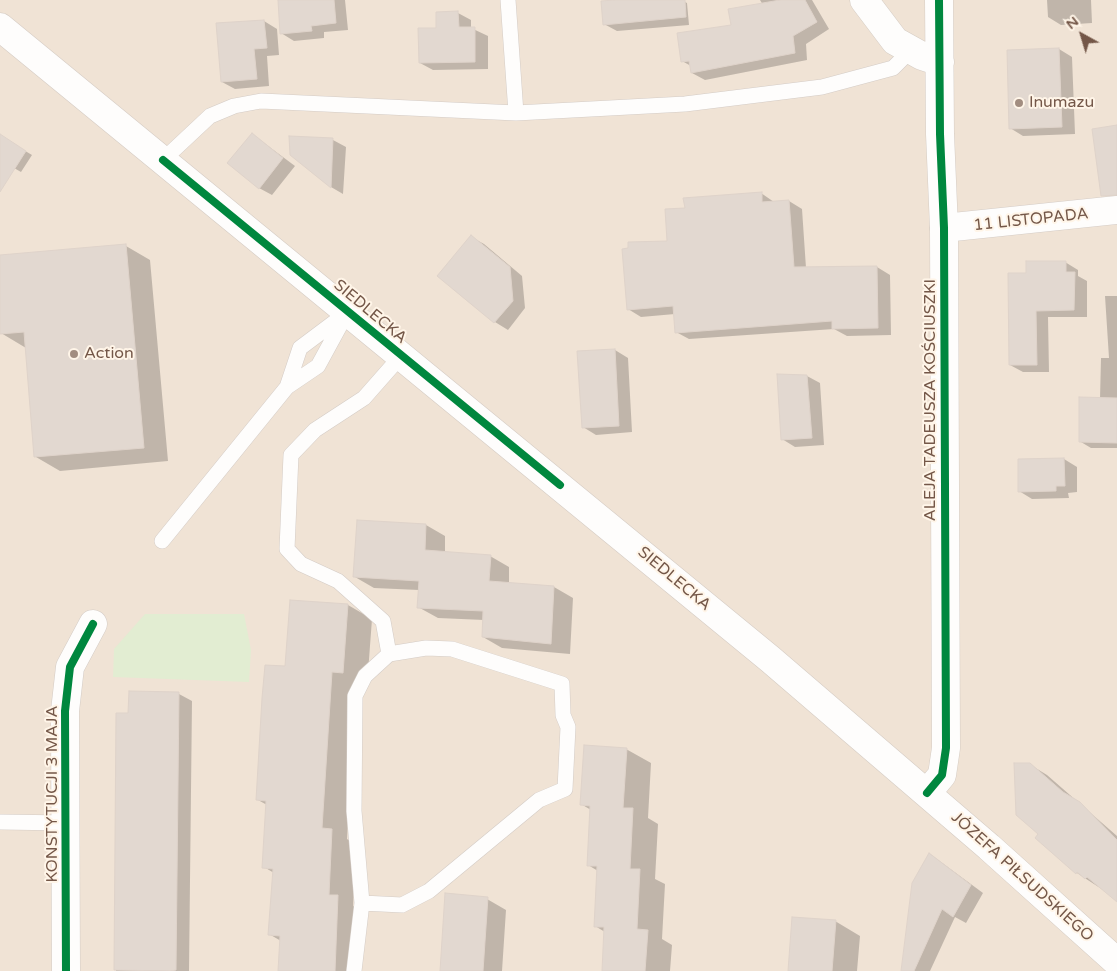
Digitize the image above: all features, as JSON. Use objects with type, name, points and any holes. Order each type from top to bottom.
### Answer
[{"type":"main road","points":[[864,0],[895,41],[940,62]]},
{"type":"main road","name":"ALEJA TADEUSZA KOŚCIUSZKI","points":[[927,793],[942,774],[946,748],[944,228],[940,134],[939,0]]},
{"type":"main road","name":"SIEDLECKA","points":[[0,27],[740,634],[927,793]]},
{"type":"main road","name":"11 LISTOPADA","points":[[944,228],[1117,210]]},
{"type":"main road","name":"KONSTYTUCJI 3 MAJA","points":[[66,971],[67,823],[65,711],[70,667],[93,624]]},
{"type":"main road","name":"JÓZEFA PIŁSUDSKIEGO","points":[[927,793],[1117,962]]},
{"type":"lane","points":[[508,0],[516,113]]},
{"type":"lane","points":[[163,160],[210,116],[234,106],[261,100],[516,113],[685,104],[822,87],[893,68],[911,50]]},
{"type":"lane","points":[[287,387],[300,348],[348,311]]},
{"type":"lane","points":[[162,541],[287,387],[318,366],[348,311]]},
{"type":"lane","points":[[388,654],[382,621],[338,581],[301,564],[286,549],[291,455],[315,430],[364,398],[401,356]]},
{"type":"lane","points":[[354,971],[362,903],[354,811],[355,696],[365,676],[388,654],[426,648],[452,649],[562,684],[562,714],[568,727],[565,789],[539,800],[429,891],[402,905],[362,903]]},
{"type":"lane","points":[[0,822],[67,823]]},
{"type":"shaded area","points":[[0,0],[1117,0],[1117,971],[0,971]]},
{"type":"green space","points":[[145,614],[244,614],[251,650],[249,682],[113,677],[114,649]]},
{"type":"building","points":[[278,0],[334,0],[336,23],[311,26],[312,31],[280,34]]},
{"type":"building","points":[[685,0],[686,17],[603,25],[601,1]]},
{"type":"building","points":[[780,0],[805,0],[817,22],[793,36],[795,53],[691,73],[689,61],[681,62],[677,33],[731,25],[728,9]]},
{"type":"building","points":[[458,11],[459,27],[475,27],[475,62],[419,63],[418,28],[436,28],[436,12]]},
{"type":"building","points":[[264,20],[267,48],[254,49],[257,79],[221,82],[216,23]]},
{"type":"building","points":[[1059,48],[1062,127],[1009,129],[1007,50]]},
{"type":"building","points":[[1117,125],[1117,195],[1101,196],[1092,129]]},
{"type":"building","points":[[252,133],[283,158],[259,189],[227,163]]},
{"type":"building","points":[[0,134],[26,151],[0,192]]},
{"type":"building","points":[[289,136],[333,138],[331,188],[290,155]]},
{"type":"building","points":[[762,192],[762,202],[789,200],[794,267],[877,266],[878,328],[832,329],[832,321],[675,333],[673,306],[627,310],[622,249],[628,248],[628,242],[667,241],[665,209],[685,208],[683,198]]},
{"type":"building","points":[[471,235],[510,267],[513,301],[494,323],[437,276]]},
{"type":"building","points":[[126,244],[144,448],[34,457],[24,332],[0,334],[0,255]]},
{"type":"building","points":[[1026,261],[1066,261],[1066,272],[1075,272],[1074,310],[1036,311],[1037,365],[1009,365],[1008,273],[1026,273]]},
{"type":"building","points":[[615,349],[619,426],[582,428],[577,351]]},
{"type":"building","points":[[777,374],[807,375],[812,438],[781,440]]},
{"type":"building","points":[[1079,397],[1117,398],[1117,443],[1079,442]]},
{"type":"building","points":[[1064,458],[1065,486],[1056,486],[1056,491],[1018,492],[1018,459]]},
{"type":"building","points":[[357,520],[426,524],[425,550],[491,555],[489,581],[554,586],[551,644],[482,637],[483,611],[417,608],[419,581],[353,577]]},
{"type":"building","points":[[290,600],[348,604],[343,673],[332,672],[322,828],[332,829],[329,895],[338,895],[335,971],[278,971],[280,936],[268,935],[273,869],[262,868],[266,801],[256,800],[262,698],[265,665],[285,666]]},
{"type":"building","points":[[129,691],[179,692],[176,970],[170,971],[114,970],[116,713],[128,713]]},
{"type":"building","points":[[584,745],[627,748],[623,808],[633,808],[630,869],[640,869],[637,929],[648,930],[645,971],[602,971],[604,927],[594,927],[597,866],[587,866],[590,806],[580,805]]},
{"type":"building","points":[[1014,763],[1030,763],[1063,792],[1080,802],[1117,840],[1117,902],[1087,877],[1085,879],[1077,872],[1076,874],[1035,838],[1038,834],[1016,815]]},
{"type":"building","points":[[929,853],[971,885],[953,917],[942,909],[914,971],[901,971],[912,883]]},
{"type":"building","points":[[445,893],[488,897],[483,971],[440,971]]},
{"type":"building","points":[[792,917],[836,920],[832,971],[788,971]]},
{"type":"cycle path","points":[[927,793],[942,775],[946,748],[944,228],[940,134],[939,0]]},
{"type":"cycle path","points":[[163,160],[560,485]]},
{"type":"cycle path","points":[[66,971],[65,711],[70,667],[93,624]]},
{"type":"place","name":"Inumazu","points":[[1019,103]]},
{"type":"place","name":"Action","points":[[74,354]]}]
